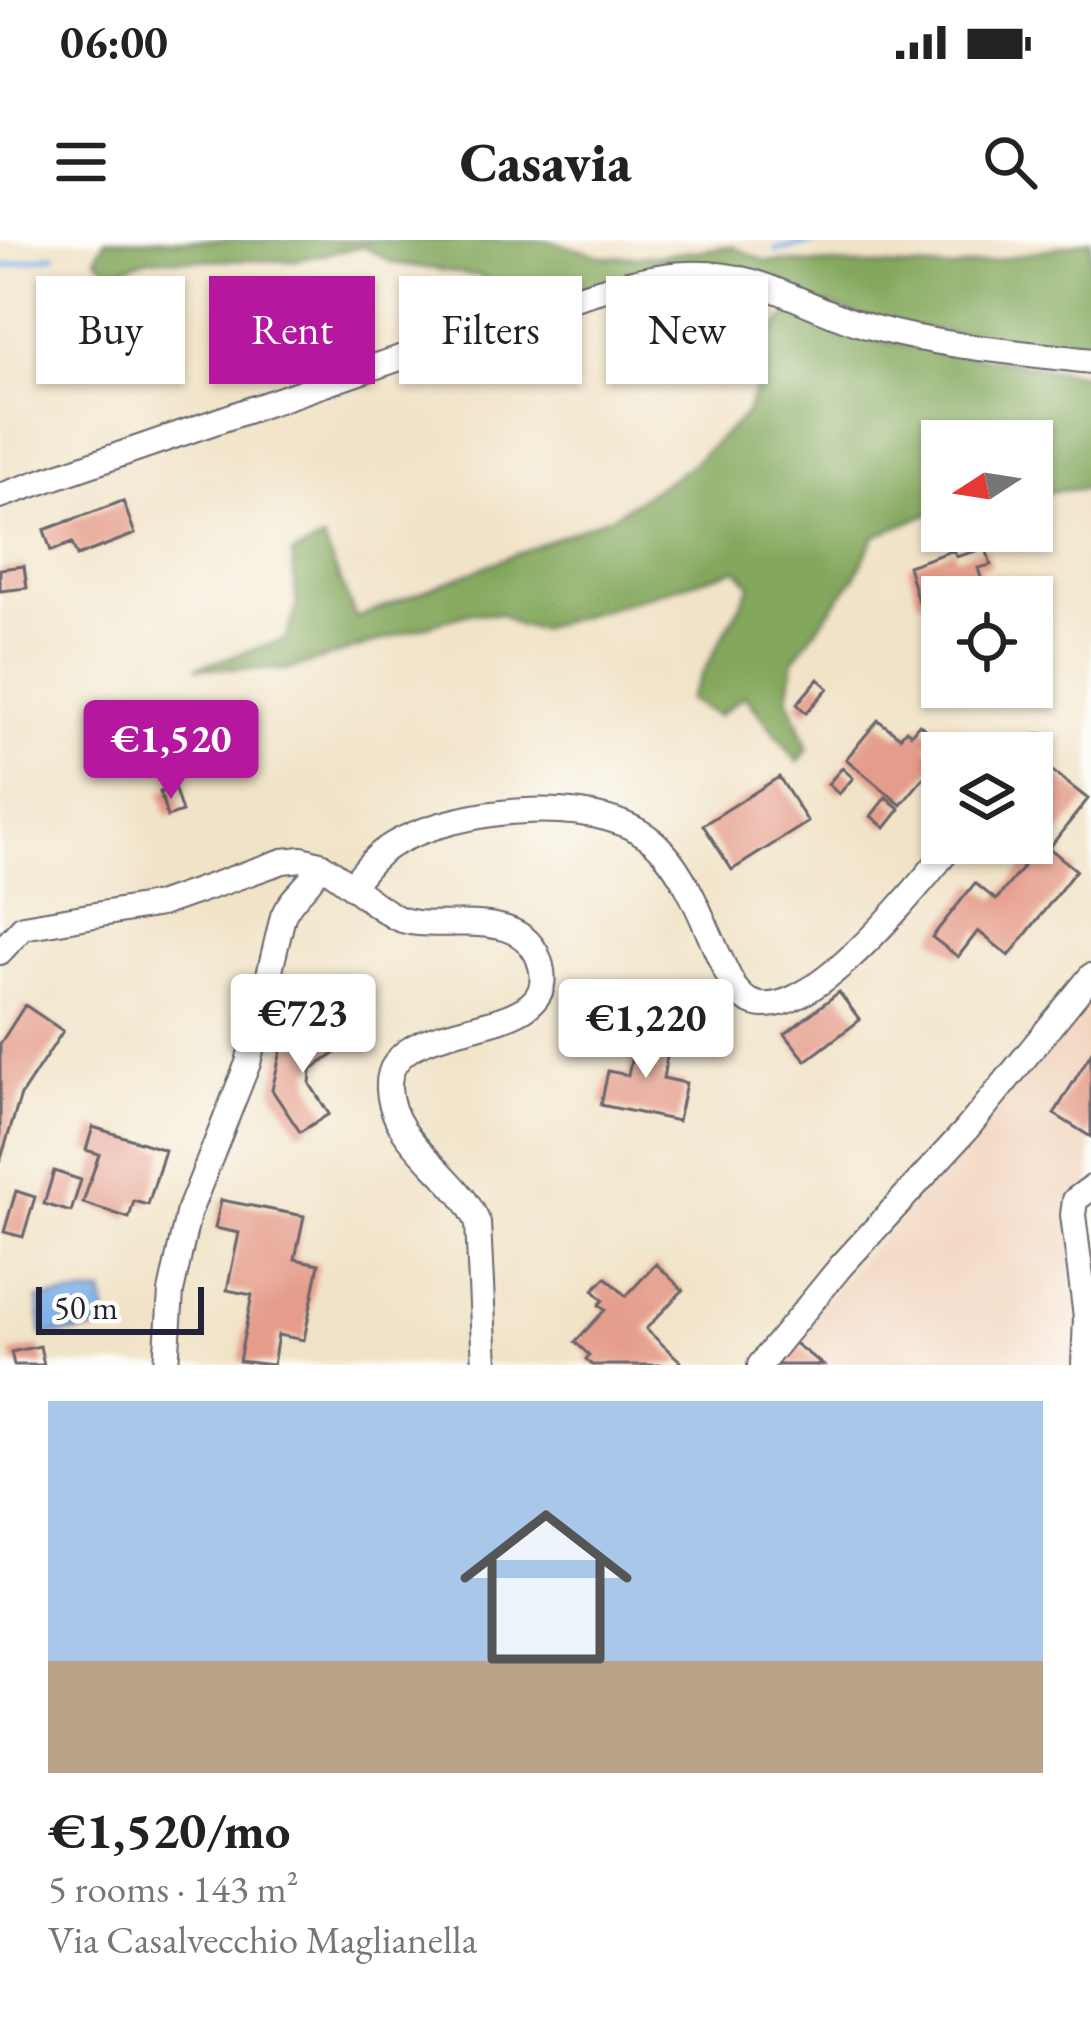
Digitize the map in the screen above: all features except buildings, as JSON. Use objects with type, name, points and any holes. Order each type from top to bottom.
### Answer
[{"type":"street","points":[[0,496],[656,275],[719,274],[750,281],[864,326],[922,340],[1091,361]]},
{"type":"street","points":[[353,884],[391,845],[449,824],[493,815],[603,815],[644,833],[662,849],[735,988],[750,1002],[766,1004],[786,1000],[844,967],[935,864]]},
{"type":"street","points":[[0,952],[23,927],[161,904],[283,861],[302,859],[353,884],[400,919],[474,922],[507,931],[529,945],[541,967],[541,987],[532,1001],[472,1030],[411,1046],[396,1058],[389,1072],[389,1097],[398,1121],[468,1204],[478,1223],[485,1365]]},
{"type":"street","points":[[166,1365],[171,1292],[188,1214],[248,1063],[283,916],[294,897],[309,887],[320,864]]},
{"type":"street","points":[[760,1365],[841,1266],[966,1130],[1091,976]]},
{"type":"street","points":[[1084,1365],[1086,1328],[1073,1207],[1079,1195],[1091,1188]]},
{"type":"shaded area","points":[[1091,990],[1091,1365],[769,1365],[1030,1071]]},
{"type":"green space","points":[[105,240],[546,240],[605,257],[732,246],[765,261],[954,269],[1091,240],[1091,352],[884,324],[768,286],[768,276],[739,276],[718,269],[685,276],[606,276],[606,293],[582,298],[582,276],[481,276],[393,263],[363,246],[292,261],[149,259],[111,272],[96,258]]},
{"type":"green space","points":[[806,313],[867,338],[1091,376],[1091,488],[1053,491],[1053,420],[921,420],[921,517],[875,536],[855,577],[794,659],[788,697],[808,748],[798,762],[745,695],[718,716],[688,700],[751,585],[737,569],[539,629],[517,625],[501,614],[468,613],[288,670],[196,668],[286,639],[297,607],[292,554],[323,540],[356,618],[614,515],[687,468],[745,415],[758,384],[768,384],[768,335],[788,315]]},
{"type":"water","points":[[103,1293],[107,1329],[42,1336],[38,1299]]},
{"type":"waterway","points":[[777,250],[822,240]]},
{"type":"waterway","points":[[0,267],[54,255]]}]
